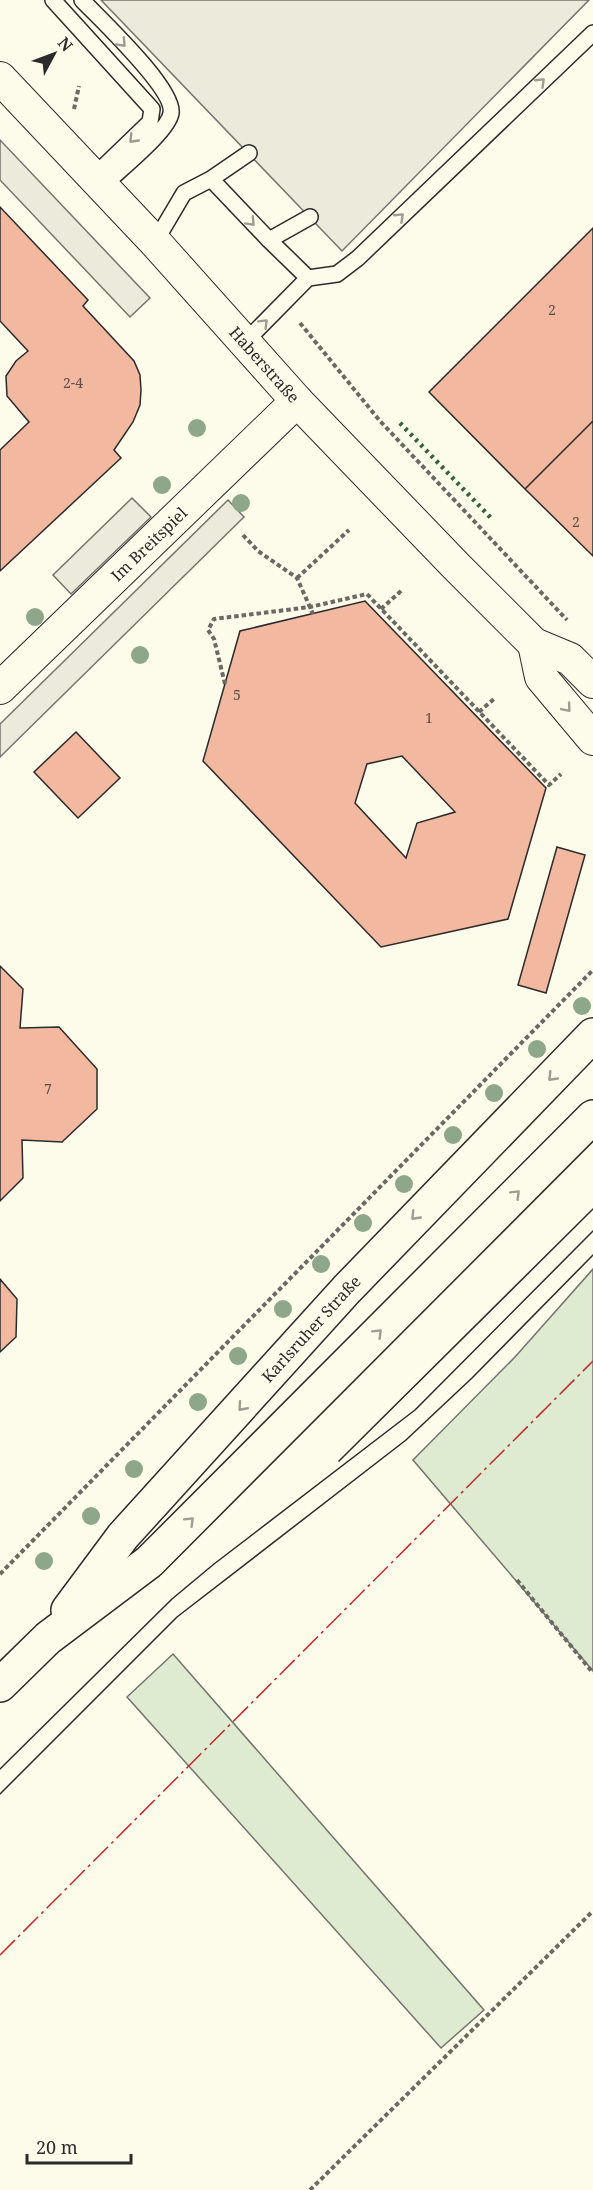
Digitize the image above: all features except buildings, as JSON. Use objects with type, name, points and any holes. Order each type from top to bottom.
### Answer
[{"type":"main road","name":"Karlsruher Straße","points":[[48,1638],[123,1536],[405,1227],[593,1035]]},
{"type":"main road","name":"Karlsruher Straße","points":[[0,1685],[48,1638],[149,1562],[593,1117]]},
{"type":"street","name":"Haberstraße","points":[[0,78],[99,181],[297,401],[534,644],[570,659],[593,682]]},
{"type":"street","name":"Im Breitspiel","points":[[0,688],[297,401]]},
{"type":"street","points":[[534,644],[541,677],[593,739]]},
{"type":"lane","points":[[53,0],[152,109],[150,122],[99,181]]},
{"type":"lane","points":[[82,0],[160,83],[171,101],[172,114],[165,127],[99,181]]},
{"type":"lane","points":[[244,343],[308,278],[337,274],[358,258],[593,33]]},
{"type":"lane","points":[[155,242],[184,193],[211,179],[249,153]]},
{"type":"lane","points":[[211,179],[268,240],[308,278]]},
{"type":"lane","points":[[268,240],[310,217]]},
{"type":"path","points":[[284,303],[380,421],[570,624]]},
{"type":"path","points":[[297,578],[349,530]]},
{"type":"path","points":[[243,535],[258,551],[297,578],[313,614]]},
{"type":"path","points":[[381,609],[402,590]]},
{"type":"path","points":[[225,684],[214,639],[208,630],[214,620],[310,607],[367,594],[549,785],[561,774]]},
{"type":"path","points":[[479,712],[495,698]]},
{"type":"path","points":[[0,1574],[593,970]]},
{"type":"path","points":[[517,1581],[593,1673]]},
{"type":"path","points":[[310,2190],[593,1911]]},
{"type":"green space","points":[[593,1269],[593,1671],[413,1460],[515,1357]]},
{"type":"green space","points":[[173,1654],[484,2010],[441,2048],[127,1697]]},
{"type":"shaded area","points":[[101,0],[589,0],[342,251]]},
{"type":"shaded area","points":[[0,140],[150,298],[130,317],[0,180]]},
{"type":"shaded area","points":[[132,498],[151,517],[71,594],[53,575]]},
{"type":"shaded area","points":[[228,500],[244,517],[0,757],[0,724]]},
{"type":"tram line","points":[[339,1461],[593,1209]]},
{"type":"tram line","points":[[0,1769],[172,1599],[214,1564],[415,1410],[593,1231]]},
{"type":"tram line","points":[[0,1794],[177,1617],[406,1440],[472,1378],[593,1255]]},
{"type":"hedge","points":[[400,423],[491,518]]},
{"type":"power","points":[[0,1955],[593,1361]]}]
